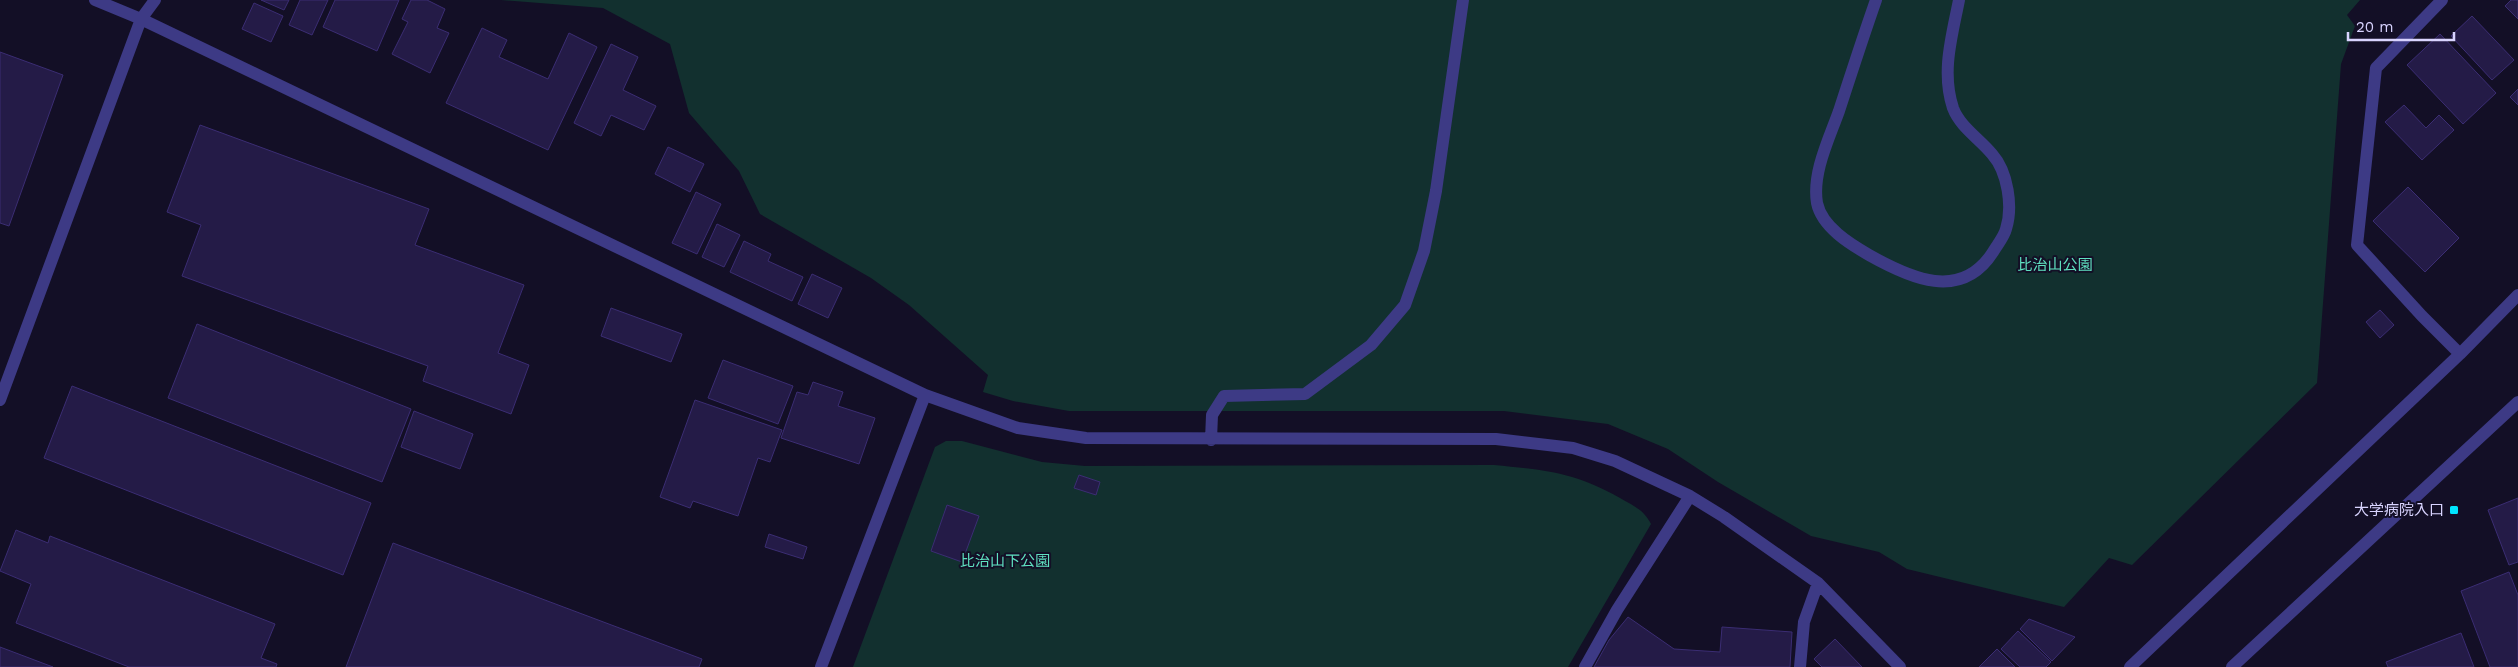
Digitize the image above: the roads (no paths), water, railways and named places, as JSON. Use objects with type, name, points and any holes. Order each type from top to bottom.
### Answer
[{"type":"street","points":[[96,0],[141,19],[925,395],[1018,428],[1086,438],[1506,440],[1573,448],[1614,461],[1690,496],[1724,517],[1818,583],[1900,667]]},
{"type":"street","points":[[0,400],[141,19],[155,0]]},
{"type":"street","points":[[1211,440],[1212,416],[1224,396],[1305,394],[1372,345],[1405,305],[1424,251],[1436,191],[1463,0]]},
{"type":"street","points":[[1876,0],[1819,171],[1817,204],[1830,227],[1858,248],[1902,273],[1923,280],[1954,281],[1972,274],[1986,262],[2006,230],[2009,188],[1994,155],[1966,128],[1954,110],[1947,84],[1948,54],[1959,0]]},
{"type":"street","points":[[2442,0],[2376,68],[2358,245],[2422,316],[2460,354]]},
{"type":"street","points":[[2130,667],[2460,354],[2518,295]]},
{"type":"street","points":[[821,667],[925,395]]},
{"type":"street","points":[[2232,667],[2518,402]]},
{"type":"street","points":[[1585,667],[1617,610],[1690,496]]},
{"type":"street","points":[[1800,667],[1804,622],[1818,583]]},
{"type":"place","name":"大学病院入口","points":[[2454,510]]},
{"type":"park label","name":"比治山公園","points":[[2055,265]]},
{"type":"park label","name":"比治山下公園","points":[[1005,561]]}]
